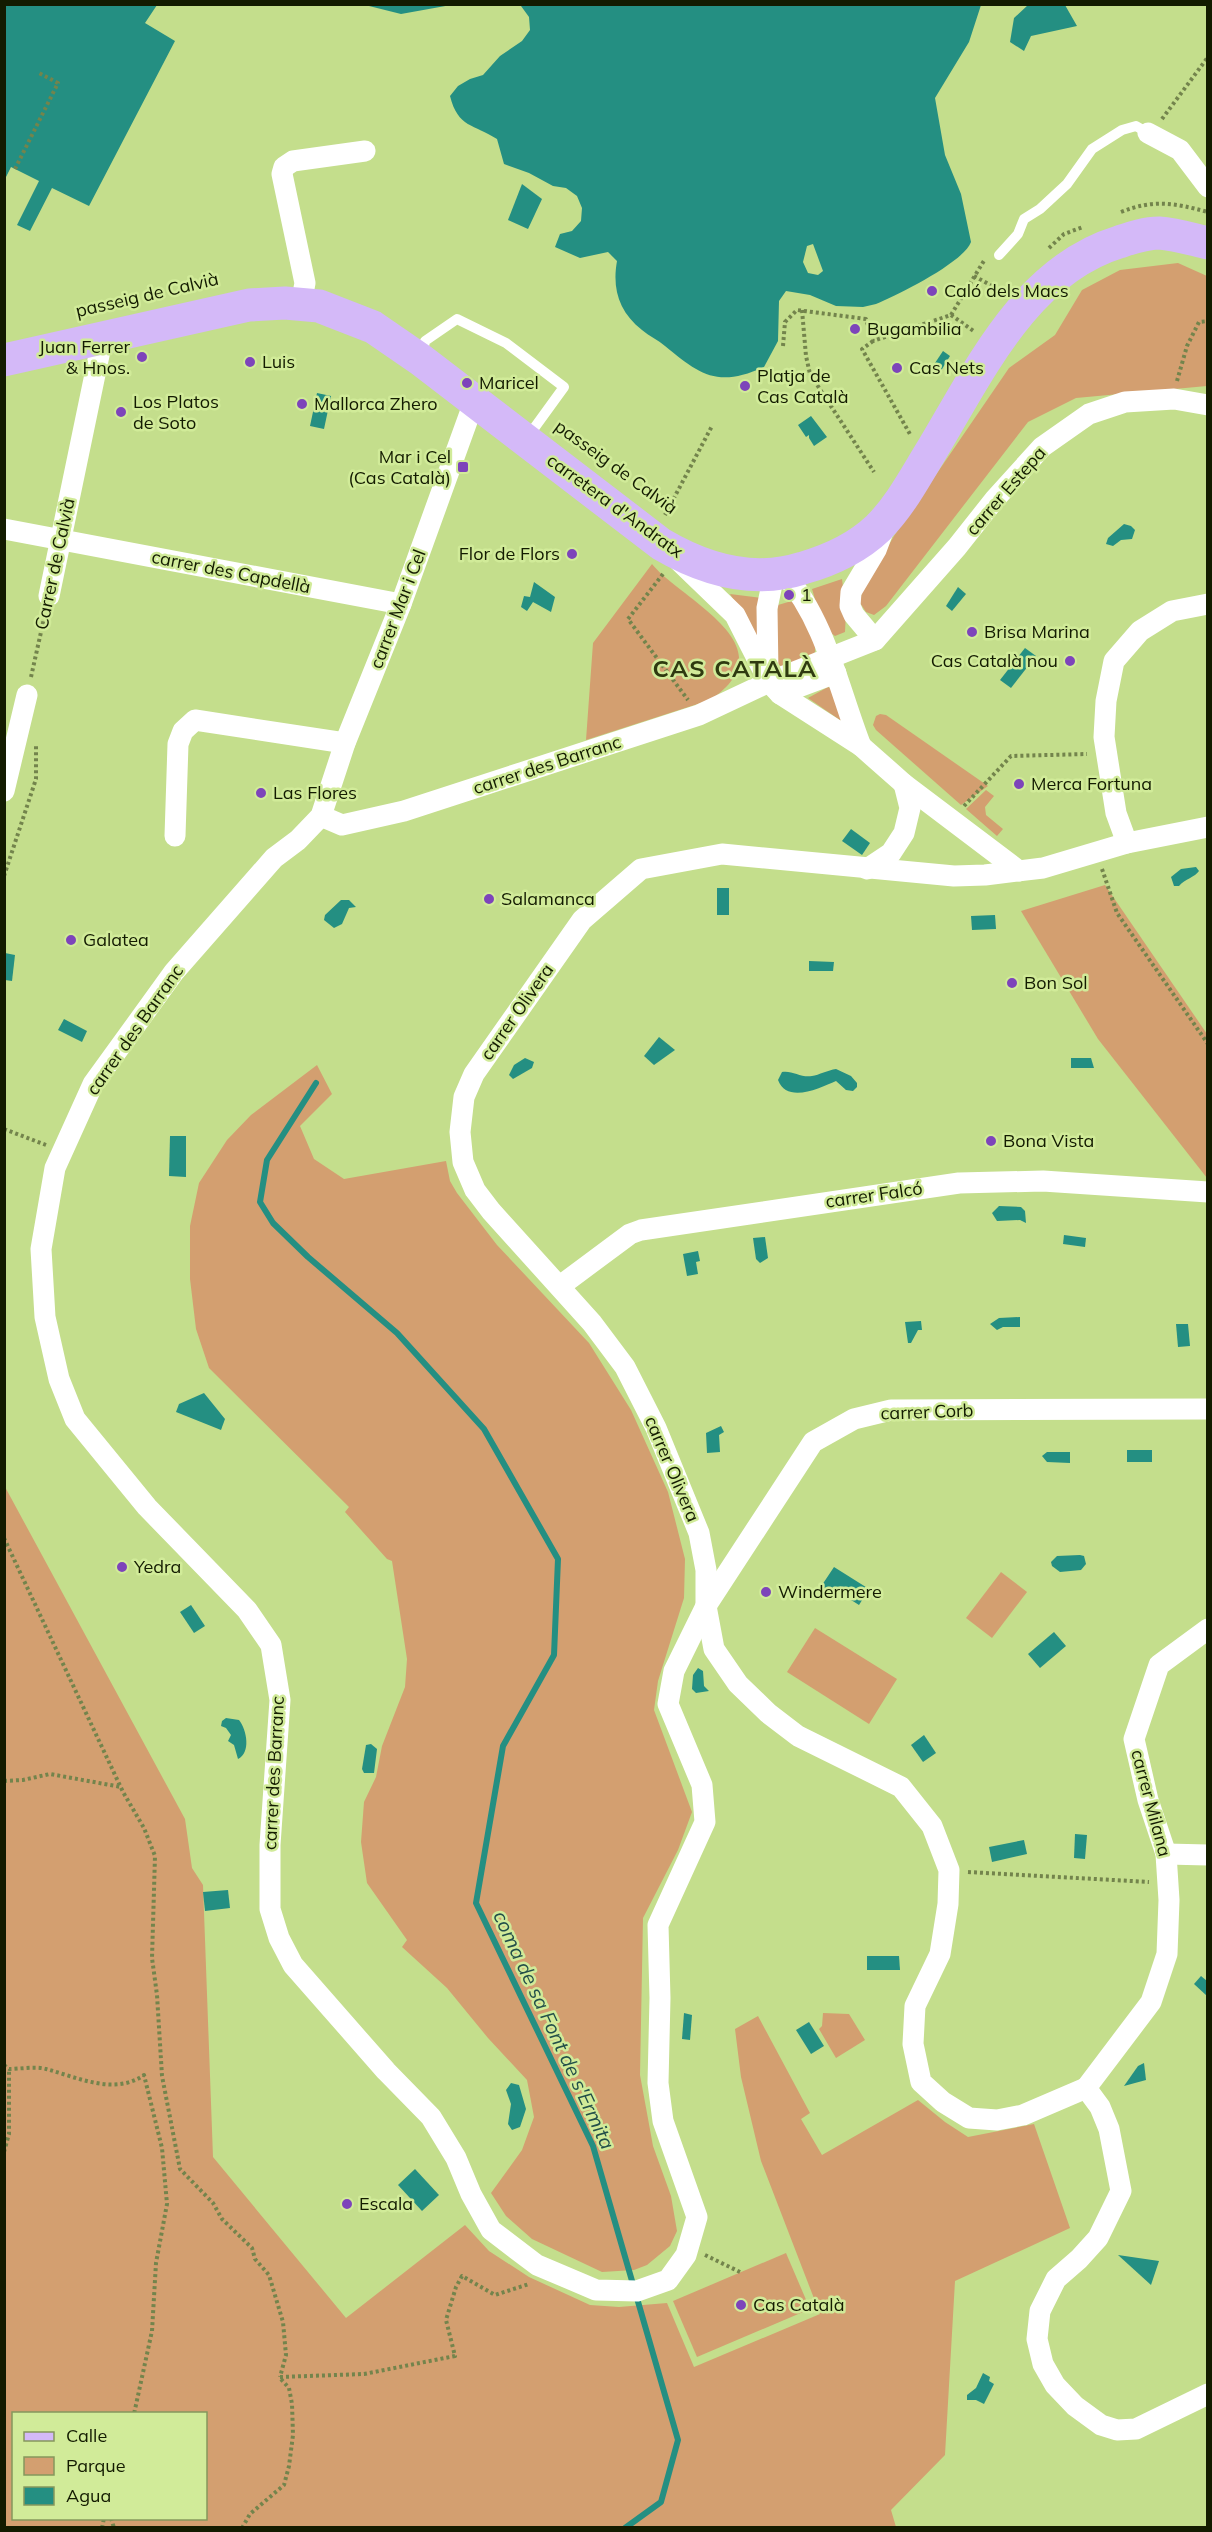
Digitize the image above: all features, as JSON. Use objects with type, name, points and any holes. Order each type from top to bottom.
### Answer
[{"type":"main road","name":"carretera d'Andratx","points":[[4,360],[249,305],[319,306],[373,327],[421,360],[662,546],[703,566],[741,575],[779,575],[837,556],[865,539],[888,517],[906,494],[991,352],[1049,280],[1080,259],[1112,244],[1133,238],[1157,233],[1183,236],[1208,243]]},
{"type":"street","points":[[1150,134],[1180,150],[1208,187]]},
{"type":"street","points":[[301,304],[305,283],[282,171],[293,161],[365,151]]},
{"type":"street","name":"Carrer de Calvià","points":[[49,596],[61,539],[116,334]]},
{"type":"street","name":"carrer Estepa","points":[[875,640],[1042,447],[1089,414],[1125,402],[1174,399],[1208,405]]},
{"type":"street","name":"carrer Mar i Cel","points":[[321,816],[345,743],[401,604],[474,402]]},
{"type":"street","points":[[875,640],[854,615],[850,606],[851,592],[876,550],[888,517]]},
{"type":"street","name":"carrer des Capdellà","points":[[4,529],[401,604]]},
{"type":"street","points":[[662,546],[735,615],[774,688],[861,746],[904,784],[1019,871]]},
{"type":"street","points":[[774,688],[767,608],[779,575],[801,593],[833,665],[861,746]]},
{"type":"street","points":[[1127,843],[1116,813],[1104,737],[1106,702],[1114,661],[1140,631],[1172,611],[1208,604]]},
{"type":"street","name":"carrer des Barranc","points":[[688,2247],[686,2255],[668,2280],[637,2291],[596,2290],[537,2265],[491,2230],[471,2194],[456,2158],[431,2117],[386,2071],[293,1965],[279,1938],[270,1909],[270,1845],[280,1700],[271,1645],[248,1610],[147,1507],[75,1419],[59,1379],[45,1317],[41,1249],[55,1168],[93,1084],[174,972],[274,858],[298,840],[321,816],[342,825],[404,811],[699,715],[774,688],[833,665],[875,640]]},
{"type":"street","points":[[4,791],[27,695]]},
{"type":"street","points":[[175,836],[178,744],[183,731],[195,720],[345,743]]},
{"type":"street","points":[[867,869],[891,852],[904,833],[910,808],[904,784]]},
{"type":"street","name":"carrer Olivera","points":[[949,1870],[932,1826],[901,1787],[798,1736],[768,1713],[738,1684],[714,1648],[706,1606],[706,1570],[699,1533],[656,1428],[625,1367],[596,1327],[524,1249],[475,1190],[463,1162],[460,1132],[464,1097],[474,1074],[582,920],[641,869],[722,854],[954,876],[1043,868],[1127,843],[1208,827]]},
{"type":"street","name":"carrer Falcó","points":[[560,1286],[630,1234],[641,1230],[888,1193],[959,1183],[1043,1181],[1208,1192]]},
{"type":"street","name":"carrer Corb","points":[[706,1606],[813,1442],[854,1419],[891,1410],[1208,1409]]},
{"type":"street","points":[[688,2247],[697,2217],[663,2121],[658,2084],[660,1998],[658,1925],[705,1822],[702,1785],[668,1704],[674,1671],[706,1606]]},
{"type":"street","name":"carrer Milana","points":[[1086,2088],[1151,2002],[1167,1954],[1166,1854],[1148,1800],[1134,1739],[1159,1665],[1208,1629]]},
{"type":"street","points":[[1166,1854],[1208,1855]]},
{"type":"street","points":[[949,1870],[948,1904],[940,1954],[915,2006],[913,2044],[921,2082],[943,2102],[969,2118],[997,2120],[1023,2115],[1086,2088],[1100,2107],[1109,2129],[1121,2191],[1098,2238],[1056,2279],[1040,2311],[1037,2339],[1043,2364],[1055,2385],[1076,2406],[1101,2425],[1117,2430],[1136,2429],[1208,2394]]},
{"type":"lane","points":[[999,255],[1018,234],[1024,219],[1040,209],[1066,184],[1092,149],[1136,126],[1150,134]]},
{"type":"lane","points":[[421,360],[425,341],[457,319],[506,343],[564,387],[525,440]]},
{"type":"path","points":[[1150,134],[1208,57]]},
{"type":"path","points":[[15,169],[58,83],[39,73]]},
{"type":"path","points":[[1117,214],[1138,206],[1175,203],[1208,212]]},
{"type":"path","points":[[1047,249],[1064,234],[1085,226]]},
{"type":"path","points":[[920,432],[914,442],[862,349],[873,340],[951,315],[985,259]]},
{"type":"path","points":[[974,276],[1006,293]]},
{"type":"path","points":[[1000,300],[1011,287]]},
{"type":"path","points":[[783,346],[785,322],[797,310],[866,319],[873,340]]},
{"type":"path","points":[[802,310],[810,374],[874,472]]},
{"type":"path","points":[[951,315],[976,333]]},
{"type":"path","points":[[1174,399],[1186,346],[1199,322],[1208,321]]},
{"type":"path","points":[[970,343],[979,328]]},
{"type":"path","points":[[699,715],[628,619],[662,546],[712,426]]},
{"type":"path","name":"Carrer de Calvià","points":[[27,695],[49,596]]},
{"type":"path","points":[[951,820],[1011,756],[1106,753]]},
{"type":"path","points":[[1096,852],[1117,913],[1208,1044]]},
{"type":"path","points":[[4,1129],[63,1151]]},
{"type":"path","points":[[4,1538],[121,1787],[144,1828],[155,1856],[152,1958],[158,1995],[162,2076],[180,2169],[213,2204],[222,2219],[252,2248],[255,2259],[269,2275],[277,2298],[284,2333],[286,2355],[280,2377]]},
{"type":"path","points":[[4,1781],[23,1780],[50,1773],[121,1787]]},
{"type":"path","points":[[949,1870],[1168,1883]]},
{"type":"path","points":[[4,2065],[9,2069],[44,2068],[80,2081],[101,2084],[135,2081],[144,2075],[162,2148],[167,2204],[156,2263],[152,2331],[134,2412]]},
{"type":"path","points":[[4,2152],[9,2134],[9,2069]]},
{"type":"path","points":[[688,2247],[740,2272]]},
{"type":"path","points":[[280,2377],[364,2374],[455,2356],[446,2320],[456,2287],[462,2276],[495,2295],[558,2274]]},
{"type":"path","points":[[242,2528],[250,2514],[284,2485],[289,2466],[293,2435],[292,2404],[289,2388],[280,2377]]},
{"type":"green space","points":[[1178,263],[1207,276],[1207,386],[1076,398],[1028,422],[886,606],[874,615],[866,612],[860,603],[862,591],[894,536],[1009,368],[1055,335],[1082,290],[1120,270]]},
{"type":"green space","points":[[652,564],[722,625],[735,643],[739,661],[732,680],[710,700],[586,740],[593,643]]},
{"type":"green space","points":[[842,579],[846,612],[845,632],[835,636],[823,621],[812,589]]},
{"type":"green space","points":[[730,594],[762,598],[759,640]]},
{"type":"green space","points":[[795,600],[815,645],[815,652],[809,659],[782,667],[777,662],[773,647],[778,605]]},
{"type":"green space","points":[[828,687],[831,688],[847,725],[808,698]]},
{"type":"green space","points":[[886,715],[988,786],[961,805],[876,730],[873,725],[876,716]]},
{"type":"green space","points":[[986,790],[994,796],[985,807],[986,815],[1003,829],[997,836],[966,809]]},
{"type":"green space","points":[[1105,885],[1207,1034],[1207,1178],[1098,1039],[1021,911]]},
{"type":"green space","points":[[317,1065],[332,1094],[300,1126],[314,1159],[344,1179],[446,1161],[450,1181],[457,1193],[497,1245],[589,1343],[631,1410],[668,1492],[685,1559],[684,1598],[658,1681],[654,1710],[692,1812],[678,1850],[643,1918],[640,2075],[653,2146],[671,2196],[677,2231],[670,2246],[647,2265],[634,2270],[602,2272],[532,2239],[506,2216],[491,2193],[522,2150],[534,2117],[527,2080],[488,2038],[447,1988],[402,1947],[407,1940],[367,1883],[361,1842],[364,1802],[376,1777],[382,1746],[405,1687],[407,1659],[392,1561],[387,1559],[345,1512],[349,1507],[209,1368],[196,1329],[190,1279],[190,1226],[199,1183],[227,1140],[251,1115]]},
{"type":"green space","points":[[4,1485],[185,1819],[192,1868],[203,1885],[213,2157],[346,2318],[465,2225],[489,2251],[529,2277],[590,2305],[619,2307],[667,2303],[694,2367],[820,2314],[761,2161],[741,2077],[735,2029],[758,2016],[810,2113],[801,2119],[822,2155],[918,2100],[968,2137],[1034,2124],[1070,2228],[955,2281],[945,2455],[891,2510],[896,2527],[5,2527]]},
{"type":"green space","points":[[1001,1572],[1027,1592],[992,1638],[966,1618]]},
{"type":"green space","points":[[815,1628],[897,1679],[869,1724],[787,1672]]},
{"type":"green space","points":[[823,2013],[849,2014],[865,2040],[836,2058],[819,2029],[822,2026]]},
{"type":"green space","name":"Cas Català","points":[[786,2253],[810,2309],[697,2357],[673,2301]]},
{"type":"water","points":[[5,4],[157,5],[145,23],[175,41],[89,206],[52,188],[30,231],[17,225],[39,181],[11,167],[5,179]]},
{"type":"water","points":[[365,5],[451,5],[401,14]]},
{"type":"water","points":[[518,5],[981,5],[969,42],[935,98],[945,155],[961,194],[971,242],[966,250],[944,268],[914,286],[876,304],[863,307],[836,306],[810,295],[786,291],[779,301],[778,341],[764,367],[734,377],[710,375],[700,371],[645,332],[628,316],[617,290],[617,261],[608,252],[580,258],[555,247],[560,234],[572,231],[581,221],[582,208],[577,196],[566,188],[553,186],[529,173],[504,164],[497,139],[462,120],[453,106],[450,96],[458,86],[483,75],[500,56],[522,41],[530,30],[529,17]],"holes":[[[813,244],[823,271],[818,275],[808,273],[803,262],[807,246]]]},
{"type":"water","points":[[1028,5],[1065,5],[1077,26],[1031,36],[1024,51],[1010,42],[1014,18]]},
{"type":"water","points":[[522,184],[542,199],[528,229],[508,220]]},
{"type":"water","points":[[943,351],[950,356],[939,374],[931,369]]},
{"type":"water","points":[[317,393],[331,396],[324,429],[310,426]]},
{"type":"water","points":[[811,416],[827,437],[814,446],[809,435],[806,437],[798,425]]},
{"type":"water","points":[[1124,524],[1135,530],[1132,539],[1121,540],[1113,546],[1106,544],[1108,538]]},
{"type":"water","points":[[534,582],[555,597],[551,612],[533,602],[527,611],[521,607],[524,596],[530,597]]},
{"type":"water","points":[[958,587],[966,594],[952,611],[946,606]]},
{"type":"water","points":[[1025,648],[1036,656],[1011,688],[1000,680]]},
{"type":"water","points":[[851,829],[870,843],[862,855],[842,841]]},
{"type":"water","points":[[1196,867],[1199,871],[1197,873],[1179,886],[1174,886],[1171,877],[1181,869]]},
{"type":"water","points":[[717,888],[729,888],[729,915],[717,915]]},
{"type":"water","points":[[341,900],[349,900],[356,907],[349,908],[342,924],[334,928],[324,920],[325,915]]},
{"type":"water","points":[[995,915],[996,929],[972,930],[971,916]]},
{"type":"water","points":[[5,953],[15,955],[12,981],[5,980]]},
{"type":"water","points":[[809,961],[834,962],[833,971],[809,971]]},
{"type":"water","points":[[64,1019],[87,1031],[82,1042],[58,1030]]},
{"type":"water","points":[[659,1037],[675,1050],[654,1065],[644,1056]]},
{"type":"water","points":[[525,1058],[534,1062],[532,1068],[513,1079],[509,1075],[514,1065]]},
{"type":"water","points":[[1071,1058],[1091,1058],[1094,1068],[1071,1068]]},
{"type":"water","points":[[836,1069],[851,1076],[857,1083],[853,1091],[846,1090],[836,1081],[813,1090],[796,1093],[782,1087],[778,1080],[782,1072],[808,1076]]},
{"type":"water","points":[[170,1136],[186,1136],[186,1177],[169,1176]]},
{"type":"water","points":[[999,1206],[1021,1207],[1025,1211],[1026,1223],[1020,1220],[997,1221],[992,1213]]},
{"type":"water","points":[[1064,1235],[1086,1238],[1085,1247],[1063,1244]]},
{"type":"water","points":[[765,1237],[768,1258],[760,1263],[756,1259],[753,1238]]},
{"type":"water","points":[[698,1251],[700,1261],[696,1262],[698,1274],[687,1276],[683,1254]]},
{"type":"water","points":[[1020,1317],[1020,1327],[1003,1327],[997,1330],[990,1324],[999,1318]]},
{"type":"water","points":[[921,1321],[922,1330],[918,1330],[911,1343],[908,1343],[905,1322]]},
{"type":"water","points":[[1176,1324],[1188,1324],[1190,1346],[1178,1347]]},
{"type":"water","points":[[204,1393],[225,1419],[221,1430],[176,1412],[179,1404]]},
{"type":"water","points":[[721,1426],[724,1432],[719,1435],[720,1452],[707,1453],[706,1433]]},
{"type":"water","points":[[1127,1450],[1152,1450],[1152,1462],[1127,1462]]},
{"type":"water","points":[[1047,1452],[1070,1452],[1070,1463],[1047,1462],[1042,1456]]},
{"type":"water","points":[[1057,1556],[1084,1556],[1086,1564],[1081,1570],[1060,1572],[1052,1566],[1051,1562]]},
{"type":"water","points":[[834,1567],[869,1589],[859,1605],[837,1591],[834,1596],[820,1588]]},
{"type":"water","points":[[191,1605],[205,1626],[194,1633],[180,1612]]},
{"type":"water","points":[[1054,1632],[1066,1646],[1040,1668],[1028,1654]]},
{"type":"water","points":[[698,1668],[703,1671],[704,1686],[709,1691],[696,1693],[692,1689],[693,1675]]},
{"type":"water","points":[[226,1718],[239,1720],[244,1729],[245,1752],[238,1759],[234,1745],[228,1741],[231,1735],[226,1728],[221,1726],[222,1721]]},
{"type":"water","points":[[924,1735],[936,1753],[923,1762],[911,1745]]},
{"type":"water","points":[[371,1744],[377,1749],[374,1773],[364,1773],[362,1769],[366,1745]]},
{"type":"water","points":[[1075,1834],[1087,1835],[1085,1859],[1074,1858]]},
{"type":"water","points":[[1024,1840],[1027,1854],[992,1862],[989,1847]]},
{"type":"water","points":[[228,1890],[230,1908],[205,1911],[203,1892]]},
{"type":"water","points":[[867,1956],[899,1956],[900,1970],[867,1970]]},
{"type":"water","points":[[1201,1976],[1207,1981],[1207,1996],[1194,1984]]},
{"type":"water","points":[[684,2013],[692,2015],[690,2040],[682,2039]]},
{"type":"water","points":[[809,2022],[824,2046],[811,2054],[796,2030]]},
{"type":"water","points":[[1144,2063],[1146,2080],[1124,2086],[1138,2066]]},
{"type":"water","points":[[511,2083],[519,2085],[526,2109],[520,2127],[512,2130],[508,2124],[511,2104],[506,2090]]},
{"type":"water","points":[[415,2169],[439,2195],[422,2211],[398,2185]]},
{"type":"water","points":[[1118,2255],[1159,2261],[1151,2285]]},
{"type":"water","points":[[983,2373],[990,2377],[989,2381],[994,2384],[984,2404],[976,2400],[967,2400],[967,2395],[976,2388]]},
{"type":"waterway","name":"coma de sa Font de s'Ermita","points":[[316,1083],[267,1160],[260,1202],[273,1223],[308,1257],[397,1333],[484,1429],[558,1559],[554,1655],[503,1746],[476,1903],[593,2146],[678,2440],[661,2502],[625,2528]]},
{"type":"place","name":"Caló dels Macs","points":[[932,291]]},
{"type":"place","name":"Bugambilia","points":[[855,329]]},
{"type":"place","name":"Juan Ferrer & Hnos.","points":[[142,357]]},
{"type":"place","name":"Luis","points":[[250,362]]},
{"type":"place","name":"Cas Nets","points":[[897,368]]},
{"type":"place","name":"Maricel","points":[[467,383]]},
{"type":"place","name":"Platja de Cas Català","points":[[745,386]]},
{"type":"place","name":"Mallorca Zhero","points":[[302,404]]},
{"type":"place","name":"Los Platos de Soto","points":[[121,412]]},
{"type":"place","name":"Mar i Cel (Cas Català)","points":[[463,467]]},
{"type":"place","name":"Flor de Flors","points":[[572,554]]},
{"type":"place","name":"1","points":[[789,595]]},
{"type":"place","name":"Brisa Marina","points":[[972,632]]},
{"type":"place","name":"Cas Català nou","points":[[1070,661]]},
{"type":"place","name":"Merca Fortuna","points":[[1019,784]]},
{"type":"place","name":"Las Flores","points":[[261,793]]},
{"type":"place","name":"Salamanca","points":[[489,899]]},
{"type":"place","name":"Galatea","points":[[71,940]]},
{"type":"place","name":"Bon Sol","points":[[1012,983]]},
{"type":"place","name":"Bona Vista","points":[[991,1141]]},
{"type":"place","name":"Yedra","points":[[122,1567]]},
{"type":"place","name":"Windermere","points":[[766,1592]]},
{"type":"place","name":"Escala","points":[[347,2204]]},
{"type":"place","name":"Cas Català","points":[[741,2305]]},
{"type":"district","name":"CAS CATALÀ","points":[[735,669]]}]
